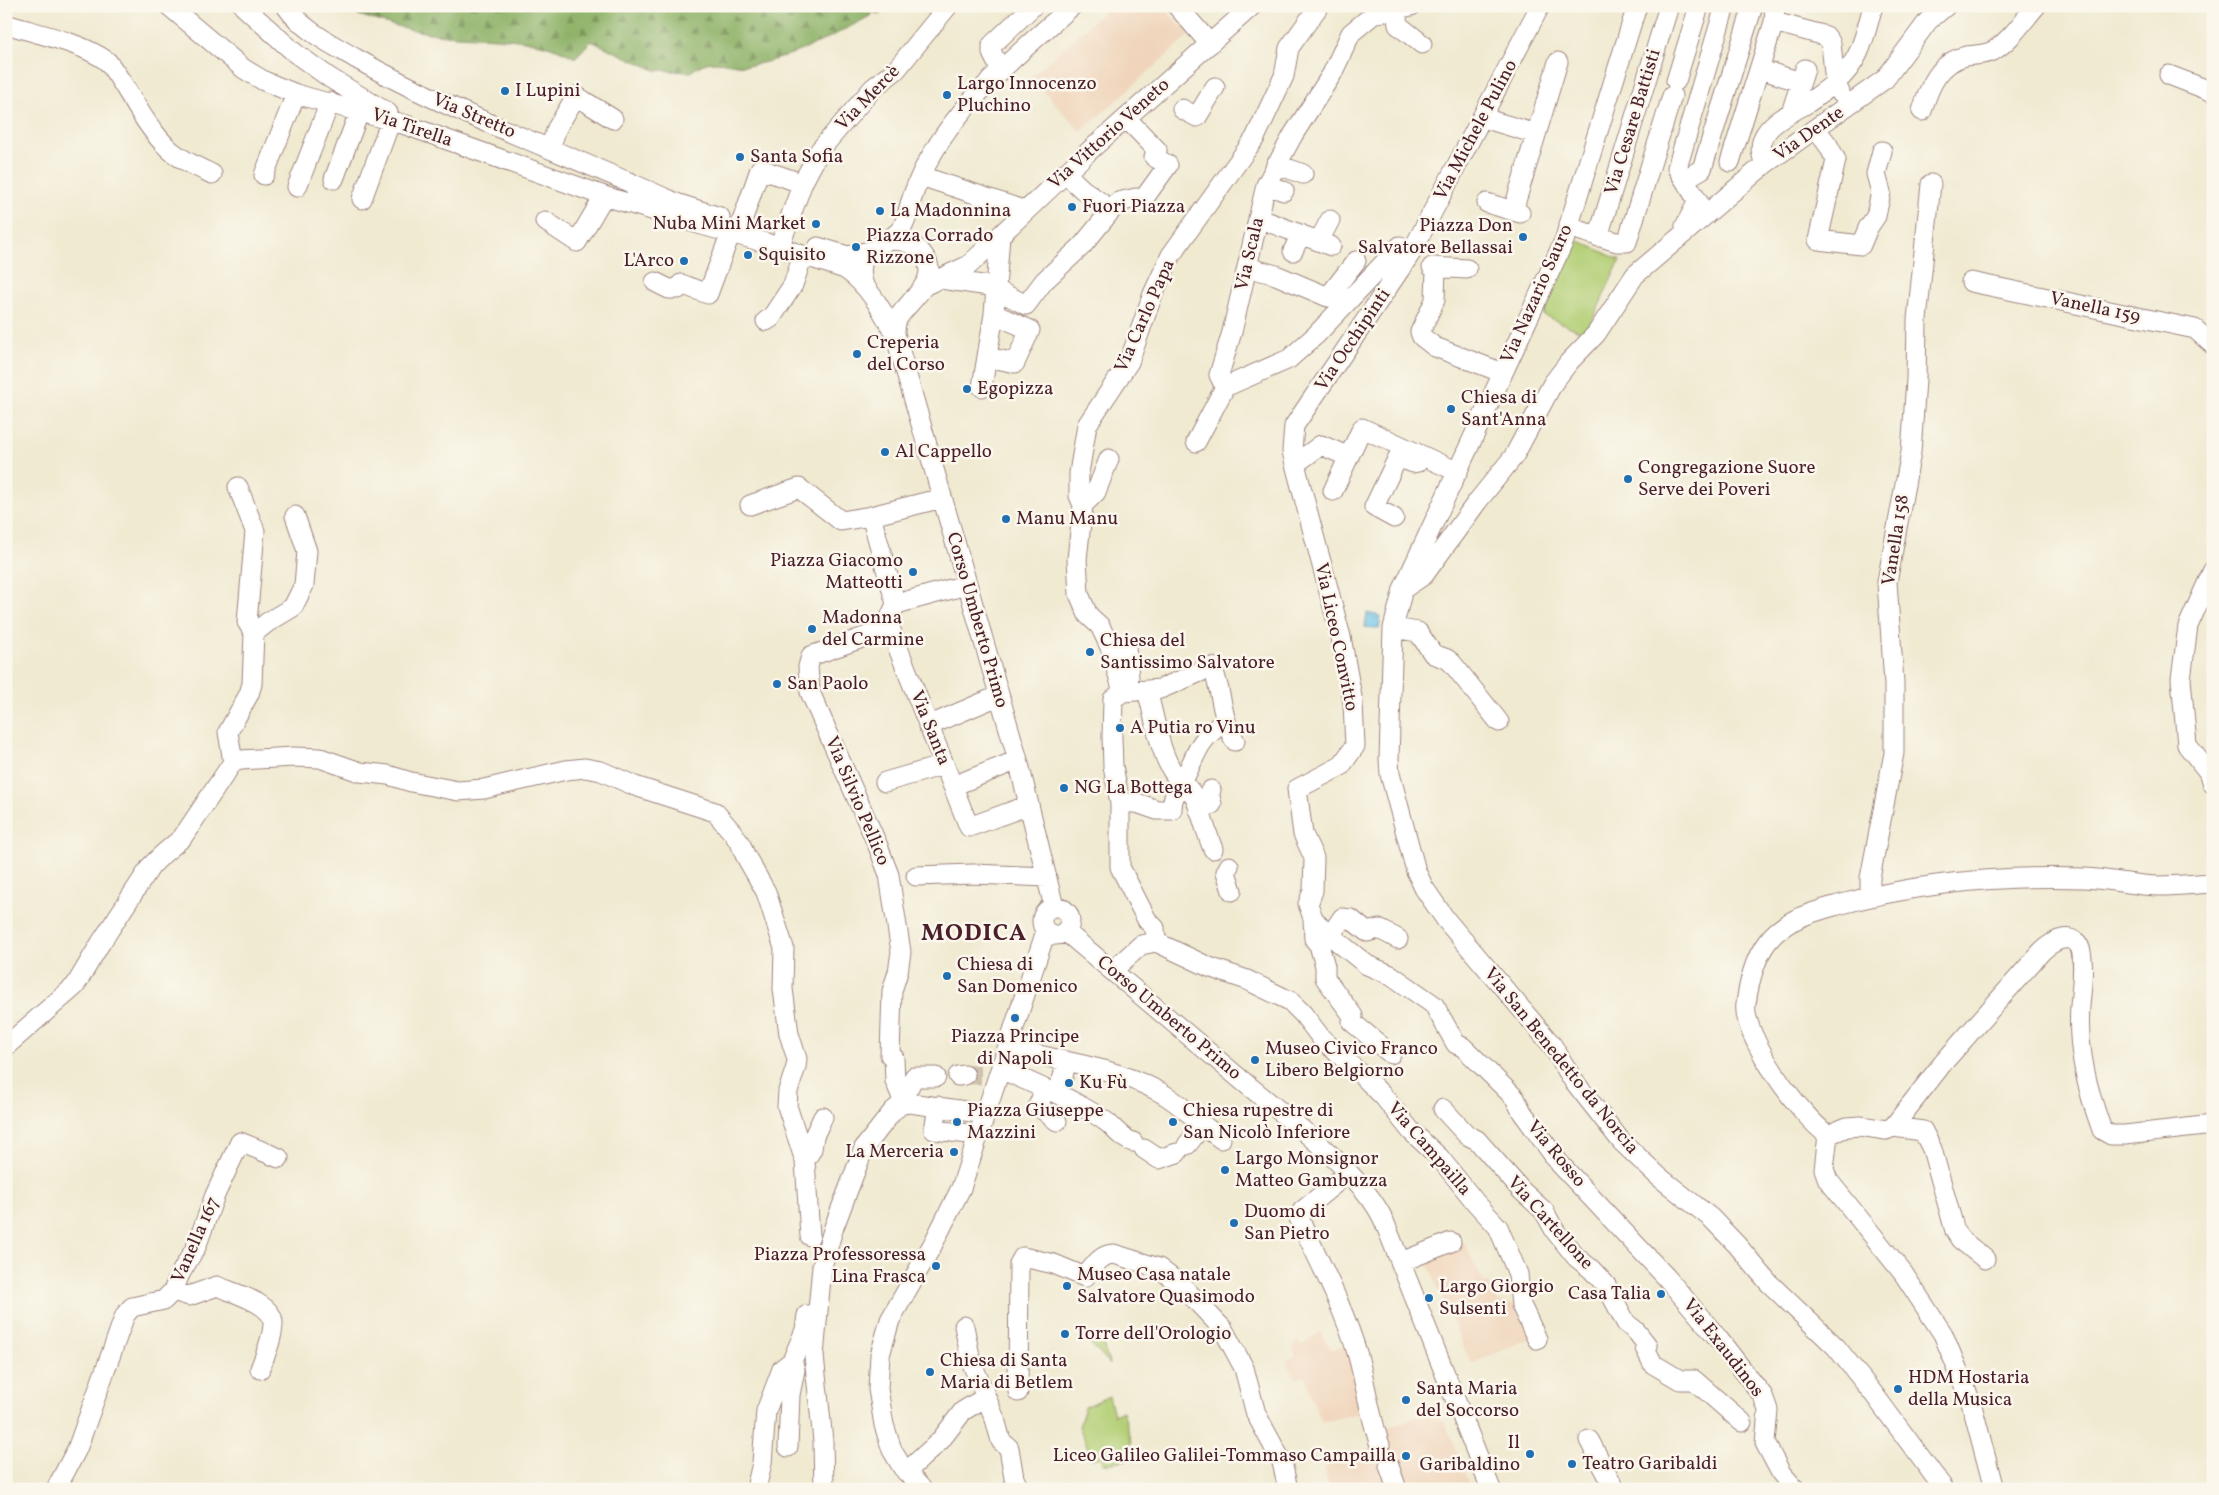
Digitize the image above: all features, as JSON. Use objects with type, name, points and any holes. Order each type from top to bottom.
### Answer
[{"type":"street","name":"Via Tirella","points":[[169,6],[244,69],[264,81],[296,94],[360,110],[397,122],[604,196],[675,210]]},
{"type":"street","points":[[243,6],[295,53],[330,78],[379,106],[397,122],[362,199]]},
{"type":"street","name":"Via Stretto","points":[[286,6],[296,21],[308,30],[378,71],[443,104],[630,182],[675,210]]},
{"type":"street","name":"Via Mercè","points":[[785,230],[804,182],[820,150],[873,88],[896,70],[948,6]]},
{"type":"street","points":[[1002,71],[992,53],[992,46],[1033,6]]},
{"type":"street","points":[[867,290],[862,272],[866,257],[877,246],[902,228],[920,176],[946,132],[983,88],[1072,6]]},
{"type":"street","points":[[1177,6],[1210,44]]},
{"type":"street","name":"Via Vittorio Veneto","points":[[927,288],[969,265],[1065,173],[1252,6]]},
{"type":"street","name":"Via Carlo Papa","points":[[1123,692],[1110,648],[1100,626],[1088,615],[1079,594],[1077,559],[1083,505],[1079,496],[1079,473],[1087,425],[1129,362],[1153,294],[1171,255],[1256,138],[1284,76],[1288,48],[1319,6]]},
{"type":"street","name":"Via Michele Pulino","points":[[1411,253],[1540,6]]},
{"type":"street","name":"Via Nazario Sauro","points":[[1394,628],[1403,589],[1564,241],[1636,6]]},
{"type":"street","name":"Via Cesare Battisti","points":[[1598,237],[1669,6]]},
{"type":"street","points":[[1568,227],[1617,242],[1627,242],[1699,6]]},
{"type":"street","points":[[1688,230],[1685,226],[1698,201],[1677,168],[1725,6]]},
{"type":"street","points":[[1730,162],[1724,112],[1752,6]]},
{"type":"street","points":[[1765,164],[1760,154],[1766,132],[1770,126],[1847,74],[1856,60],[1873,6]]},
{"type":"street","name":"Via Dente","points":[[1403,589],[1424,575],[1477,502],[1514,456],[1553,383],[1568,362],[1596,334],[1635,275],[1765,164],[1885,79],[1923,14],[1946,6]]},
{"type":"street","points":[[1922,111],[1929,88],[1940,72],[1964,57],[1994,50],[2006,40],[2036,6]]},
{"type":"street","points":[[1403,8],[1398,25],[1422,44]]},
{"type":"street","name":"Via Scala","points":[[1226,387],[1219,375],[1266,185],[1311,103],[1332,74],[1351,33],[1374,14],[1403,8]]},
{"type":"street","points":[[1685,179],[1702,169],[1724,112],[1774,14],[1826,36],[1830,43],[1835,83],[1847,107]]},
{"type":"street","points":[[6,24],[98,54],[114,70],[151,129],[170,150],[194,166],[212,174]]},
{"type":"street","points":[[1691,31],[1716,38]]},
{"type":"street","points":[[1486,203],[1516,212],[1536,134],[1558,62]]},
{"type":"street","points":[[1772,73],[1803,75],[1791,113]]},
{"type":"street","points":[[2169,76],[2213,92]]},
{"type":"street","points":[[1156,92],[1185,110],[1215,87]]},
{"type":"street","points":[[264,175],[296,94]]},
{"type":"street","points":[[550,148],[557,128],[576,96],[613,119]]},
{"type":"street","points":[[297,187],[330,102]]},
{"type":"street","points":[[334,179],[360,110]]},
{"type":"street","points":[[545,221],[577,242],[604,196],[653,206],[662,201],[675,210],[801,260],[845,269],[886,305],[906,304],[927,288],[989,286],[1026,305],[1044,282],[1082,246],[1118,202],[1136,198],[1142,201],[1168,165],[1154,157],[1157,150],[1126,118]]},
{"type":"street","points":[[1483,118],[1536,134]]},
{"type":"street","points":[[1816,129],[1836,160],[1818,240],[1861,245],[1868,228],[1876,216],[1881,192],[1876,174],[1882,150]]},
{"type":"street","points":[[1276,164],[1303,174]]},
{"type":"street","points":[[655,282],[669,289],[678,289],[682,284],[708,294],[760,169],[796,182]]},
{"type":"street","points":[[1065,173],[1082,189],[1111,210]]},
{"type":"street","points":[[920,176],[1026,211]]},
{"type":"street","points":[[630,182],[653,206]]},
{"type":"street","name":"Vanella 158","points":[[1870,896],[1870,878],[1894,753],[1894,683],[1887,582],[1911,452],[1916,380],[1916,320],[1931,184]]},
{"type":"street","points":[[1266,185],[1284,191]]},
{"type":"street","points":[[1258,218],[1325,243],[1330,220]]},
{"type":"street","points":[[733,233],[785,230],[848,256],[901,240],[916,247],[922,253],[928,269],[927,288],[897,319],[895,334]]},
{"type":"street","points":[[1293,251],[1301,234]]},
{"type":"street","points":[[982,387],[994,314],[1000,236]]},
{"type":"street","points":[[1196,442],[1226,387],[1289,359],[1316,335],[1400,246],[1411,253]]},
{"type":"street","name":"Via Occhipinti","points":[[1294,426],[1411,253]]},
{"type":"street","points":[[766,321],[771,318],[793,285],[801,260]]},
{"type":"street","points":[[1247,267],[1276,275],[1328,297],[1356,261]]},
{"type":"street","points":[[1467,269],[1434,267],[1435,300],[1420,332],[1422,337],[1435,348],[1502,373]]},
{"type":"street","name":"Vanella 159","points":[[1971,282],[2195,329],[2213,345]]},
{"type":"street","name":"Corso Umberto Primo","points":[[867,290],[881,309],[895,334],[1018,760],[1054,907]]},
{"type":"street","points":[[988,357],[1014,363],[1030,330],[994,314]]},
{"type":"street","name":"Via Liceo Convitto","points":[[1294,426],[1292,451],[1340,637],[1354,720],[1355,746],[1341,766],[1297,789],[1303,834],[1314,858],[1314,891],[1308,904],[1313,918],[1314,939],[1319,945],[1325,966],[1325,978],[1353,1016],[1352,1022],[1391,1054]]},
{"type":"street","points":[[1333,491],[1362,428],[1458,472]]},
{"type":"street","points":[[1295,464],[1321,445],[1349,457]]},
{"type":"street","points":[[1394,518],[1374,507],[1398,457],[1413,464],[1429,459]]},
{"type":"street","points":[[1083,505],[1096,492],[1109,460]]},
{"type":"street","points":[[233,762],[228,732],[249,694],[252,684],[254,633],[247,622],[255,531],[238,487]]},
{"type":"street","points":[[750,505],[798,488],[841,520],[866,517],[942,498]]},
{"type":"street","points":[[254,633],[293,607],[304,585],[307,551],[295,516]]},
{"type":"street","points":[[866,517],[896,604],[889,625]]},
{"type":"street","points":[[2213,570],[2188,626],[2181,679],[2187,745],[2210,774],[2213,784]]},
{"type":"street","points":[[896,604],[966,584]]},
{"type":"street","name":"Via Santa","points":[[889,625],[969,827],[1029,805]]},
{"type":"street","name":"Via Silvio Pellico","points":[[889,625],[812,656],[808,667],[810,692],[878,844],[889,875],[901,952],[892,991],[890,1055],[894,1058],[895,1081],[902,1100]]},
{"type":"street","points":[[1394,628],[1418,632],[1433,654],[1452,663],[1499,722]]},
{"type":"street","name":"Via San Benedetto da Norcia","points":[[1394,628],[1388,760],[1416,871],[1424,888],[1446,920],[1552,1045],[1573,1080],[1621,1141],[1658,1176],[1711,1218],[1738,1245],[1769,1283],[1836,1347],[1873,1393],[1944,1489]]},
{"type":"street","points":[[1123,692],[1129,677],[1126,647]]},
{"type":"street","points":[[1112,971],[1141,945],[1156,942],[1155,928],[1147,920],[1120,867],[1120,802],[1113,766],[1113,698],[1123,692],[1160,689],[1212,667],[1218,684],[1224,722],[1234,741]]},
{"type":"street","points":[[1147,691],[1156,728],[1168,760],[1176,776],[1184,782],[1199,810],[1213,849]]},
{"type":"street","points":[[928,726],[998,696]]},
{"type":"street","points":[[1120,802],[1137,802],[1157,810],[1172,810],[1172,799],[1184,782],[1196,751],[1206,735],[1224,722]]},
{"type":"street","points":[[6,1046],[75,986],[100,944],[152,866],[182,838],[233,762],[276,758],[320,758],[360,772],[388,774],[411,782],[458,791],[484,789],[566,770],[585,768],[601,770],[635,786],[715,812],[742,845],[745,855],[766,892],[784,948],[783,989],[789,1034],[797,1059],[788,1091],[787,1106],[805,1160],[813,1242],[814,1274],[805,1330],[792,1361],[782,1369],[766,1411],[762,1464],[756,1489]]},
{"type":"street","points":[[953,786],[1018,760]]},
{"type":"street","points":[[885,782],[944,765]]},
{"type":"street","points":[[1199,810],[1212,804],[1209,793],[1212,790]]},
{"type":"street","points":[[1229,866],[1226,872],[1232,891]]},
{"type":"street","points":[[916,876],[973,874],[1047,877]]},
{"type":"street","points":[[1828,1135],[1819,1129],[1788,1094],[1763,1054],[1744,1014],[1752,974],[1760,953],[1773,935],[1792,922],[1812,912],[1870,896],[1971,880],[2086,878],[2160,886],[2213,883]]},
{"type":"street","points":[[981,1074],[1008,1048],[1046,931],[1042,919],[1044,913],[1054,907],[1059,907],[1067,912],[1070,922],[1065,931],[1056,934],[1046,931]]},
{"type":"street","points":[[1313,918],[1330,936],[1342,918],[1351,919],[1367,932],[1379,929],[1398,939]]},
{"type":"street","name":"Corso Umberto Primo","points":[[1065,931],[1295,1124],[1348,1173],[1382,1216],[1491,1489]]},
{"type":"street","name":"Via Rosso","points":[[1330,936],[1367,965],[1391,975],[1434,1005],[1456,1044],[1463,1047],[1514,1098],[1560,1164],[1656,1266]]},
{"type":"street","points":[[1828,1135],[1847,1127],[1860,1126],[1886,1130],[1893,1126],[1943,1063],[2042,951],[2052,942],[2068,939],[2076,942],[2080,947],[2082,957],[2079,1015],[2081,1056],[2102,1130],[2110,1135],[2125,1135],[2213,1125]]},
{"type":"street","name":"Via Campailla","points":[[1156,942],[1210,968],[1247,980],[1290,1001],[1303,1014],[1322,1039],[1384,1097],[1411,1131],[1440,1158],[1470,1197],[1498,1227],[1518,1274],[1522,1306],[1537,1339]]},
{"type":"street","points":[[1008,1048],[1029,1054],[1103,1068],[1157,1090],[1173,1100],[1221,1138]]},
{"type":"street","points":[[1057,1121],[1038,1106],[1063,1077],[1066,1061]]},
{"type":"street","points":[[981,1074],[1051,1091],[1106,1122],[1125,1140],[1139,1146],[1159,1159],[1166,1158],[1182,1149],[1203,1125]]},
{"type":"street","points":[[981,1074],[986,1114],[961,1188],[936,1239],[890,1320],[880,1354],[878,1389],[884,1425],[892,1450],[914,1483],[940,1441],[963,1411],[986,1397]]},
{"type":"street","points":[[824,1489],[823,1441],[814,1356],[822,1266],[841,1208],[864,1148],[902,1100],[914,1077],[936,1077]]},
{"type":"street","points":[[902,1100],[986,1114]]},
{"type":"street","points":[[935,1106],[934,1130],[978,1135]]},
{"type":"street","name":"Via Cartellone","points":[[1443,1110],[1467,1135],[1477,1140],[1522,1191],[1544,1211],[1555,1231],[1576,1257],[1606,1285],[1626,1323],[1636,1330],[1653,1364],[1680,1380],[1694,1380],[1742,1422]]},
{"type":"street","points":[[805,1160],[812,1149],[814,1136],[823,1117]]},
{"type":"street","points":[[1893,1126],[1923,1131],[1932,1149],[1955,1231],[1960,1239],[1985,1259]]},
{"type":"street","points":[[1828,1135],[1824,1169],[1828,1180],[1903,1273],[1943,1334],[1971,1402],[1994,1489]]},
{"type":"street","name":"Vanella 167","points":[[56,1489],[77,1449],[125,1315],[132,1307],[164,1300],[173,1291],[180,1274],[196,1247],[215,1195],[240,1142],[279,1158]]},
{"type":"street","points":[[1348,1173],[1302,1212],[1299,1218],[1349,1330],[1358,1356],[1372,1422],[1380,1445]]},
{"type":"street","points":[[813,1242],[841,1208]]},
{"type":"street","points":[[1401,1262],[1451,1242]]},
{"type":"street","points":[[1018,1392],[1019,1264],[1023,1257],[1054,1264],[1085,1277],[1097,1261],[1107,1254],[1114,1254],[1159,1268],[1182,1286],[1223,1328],[1234,1346],[1244,1368],[1256,1414],[1282,1462],[1288,1489]]},
{"type":"street","name":"Via Exaudinos","points":[[1656,1266],[1717,1337],[1762,1396],[1768,1410],[1765,1443],[1781,1473],[1795,1489]]},
{"type":"street","points":[[173,1291],[189,1296],[217,1286],[262,1306],[270,1313],[273,1322],[260,1368]]},
{"type":"street","points":[[964,1326],[970,1362],[996,1419],[1001,1441],[1008,1448],[1014,1478],[1019,1489]]},
{"type":"street","points":[[788,1447],[790,1395],[795,1370],[792,1361]]},
{"type":"street","points":[[1589,1440],[1615,1489]]},
{"type":"street","points":[[1388,1466],[1397,1489]]},
{"type":"shaded area","points":[[1110,6],[1163,6],[1180,26],[1184,22],[1193,32],[1081,132],[1031,77]]},
{"type":"shaded area","points":[[1464,1242],[1484,1284],[1488,1282],[1499,1303],[1504,1302],[1507,1305],[1513,1303],[1531,1338],[1471,1364],[1426,1259]]},
{"type":"shaded area","points":[[1320,1332],[1331,1349],[1349,1346],[1364,1412],[1322,1422],[1310,1394],[1306,1376],[1296,1379],[1286,1361],[1296,1355],[1292,1346],[1297,1341],[1302,1345]]},
{"type":"shaded area","name":"Liceo Galileo Galilei-Tommaso Campailla","points":[[1436,1409],[1441,1421],[1444,1420],[1471,1489],[1330,1489],[1323,1468],[1386,1443],[1381,1430]]},
{"type":"green space","points":[[349,6],[887,6],[879,15],[872,11],[870,16],[842,31],[784,57],[744,66],[714,62],[707,63],[691,72],[655,70],[591,41],[575,58],[559,50],[525,41],[453,36],[413,30],[346,11]]},
{"type":"green space","points":[[1577,240],[1620,260],[1586,334],[1543,315]]},
{"type":"green space","points":[[1080,1332],[1101,1340],[1110,1365]]},
{"type":"green space","points":[[1109,1396],[1114,1415],[1123,1411],[1132,1442],[1127,1460],[1103,1464],[1101,1457],[1092,1459],[1079,1426],[1085,1407]]},
{"type":"water","points":[[1367,613],[1381,616],[1379,629],[1365,627]]},
{"type":"tunnel","points":[[965,1075],[981,1075]]},
{"type":"place","name":"I Lupini","points":[[505,91]]},
{"type":"place","name":"Largo Innocenzo Pluchino","points":[[947,95]]},
{"type":"place","name":"Santa Sofia","points":[[740,157]]},
{"type":"place","name":"Fuori Piazza","points":[[1072,207]]},
{"type":"place","name":"La Madonnina","points":[[880,211]]},
{"type":"place","name":"Nuba Mini Market","points":[[816,224]]},
{"type":"place","name":"Piazza Don Salvatore Bellassai","points":[[1523,237]]},
{"type":"place","name":"Piazza Corrado Rizzone","points":[[856,247]]},
{"type":"place","name":"Squisito","points":[[748,255]]},
{"type":"place","name":"L'Arco","points":[[684,261]]},
{"type":"place","name":"Creperia del Corso","points":[[857,354]]},
{"type":"place","name":"Egopizza","points":[[967,389]]},
{"type":"place","name":"Chiesa di Sant'Anna","points":[[1451,409]]},
{"type":"place","name":"Al Cappello","points":[[885,452]]},
{"type":"place","name":"Congregazione Suore Serve dei Poveri","points":[[1628,479]]},
{"type":"place","name":"Manu Manu","points":[[1006,519]]},
{"type":"place","name":"Piazza Giacomo Matteotti","points":[[913,572]]},
{"type":"place","name":"Madonna del Carmine","points":[[812,629]]},
{"type":"place","name":"Chiesa del Santissimo Salvatore","points":[[1090,652]]},
{"type":"place","name":"San Paolo","points":[[777,684]]},
{"type":"place","name":"A Putia ro Vinu","points":[[1120,728]]},
{"type":"place","name":"NG La Bottega","points":[[1064,788]]},
{"type":"place","name":"Chiesa di San Domenico","points":[[947,976]]},
{"type":"place","name":"Piazza Principe di Napoli","points":[[1015,1018]]},
{"type":"place","name":"Museo Civico Franco Libero Belgiorno","points":[[1255,1060]]},
{"type":"place","name":"Ku Fù","points":[[1069,1083]]},
{"type":"place","name":"Piazza Giuseppe Mazzini","points":[[957,1122]]},
{"type":"place","name":"Chiesa rupestre di San Nicolò Inferiore","points":[[1173,1122]]},
{"type":"place","name":"La Merceria","points":[[954,1152]]},
{"type":"place","name":"Largo Monsignor Matteo Gambuzza","points":[[1225,1170]]},
{"type":"place","name":"Duomo di San Pietro","points":[[1234,1223]]},
{"type":"place","name":"Piazza Professoressa Lina Frasca","points":[[936,1266]]},
{"type":"place","name":"Museo Casa natale Salvatore Quasimodo","points":[[1067,1286]]},
{"type":"place","name":"Casa Talia","points":[[1661,1294]]},
{"type":"place","name":"Largo Giorgio Sulsenti","points":[[1429,1298]]},
{"type":"place","name":"Torre dell'Orologio","points":[[1065,1334]]},
{"type":"place","name":"Chiesa di Santa Maria di Betlem","points":[[930,1372]]},
{"type":"place","name":"HDM Hostaria della Musica","points":[[1898,1389]]},
{"type":"place","name":"Santa Maria del Soccorso","points":[[1406,1400]]},
{"type":"place","name":"Il Garibaldino","points":[[1530,1454]]},
{"type":"place","name":"Liceo Galileo Galilei-Tommaso Campailla","points":[[1406,1456]]},
{"type":"place","name":"Teatro Garibaldi","points":[[1572,1464]]},
{"type":"district","name":"MODICA","points":[[974,934]]}]
